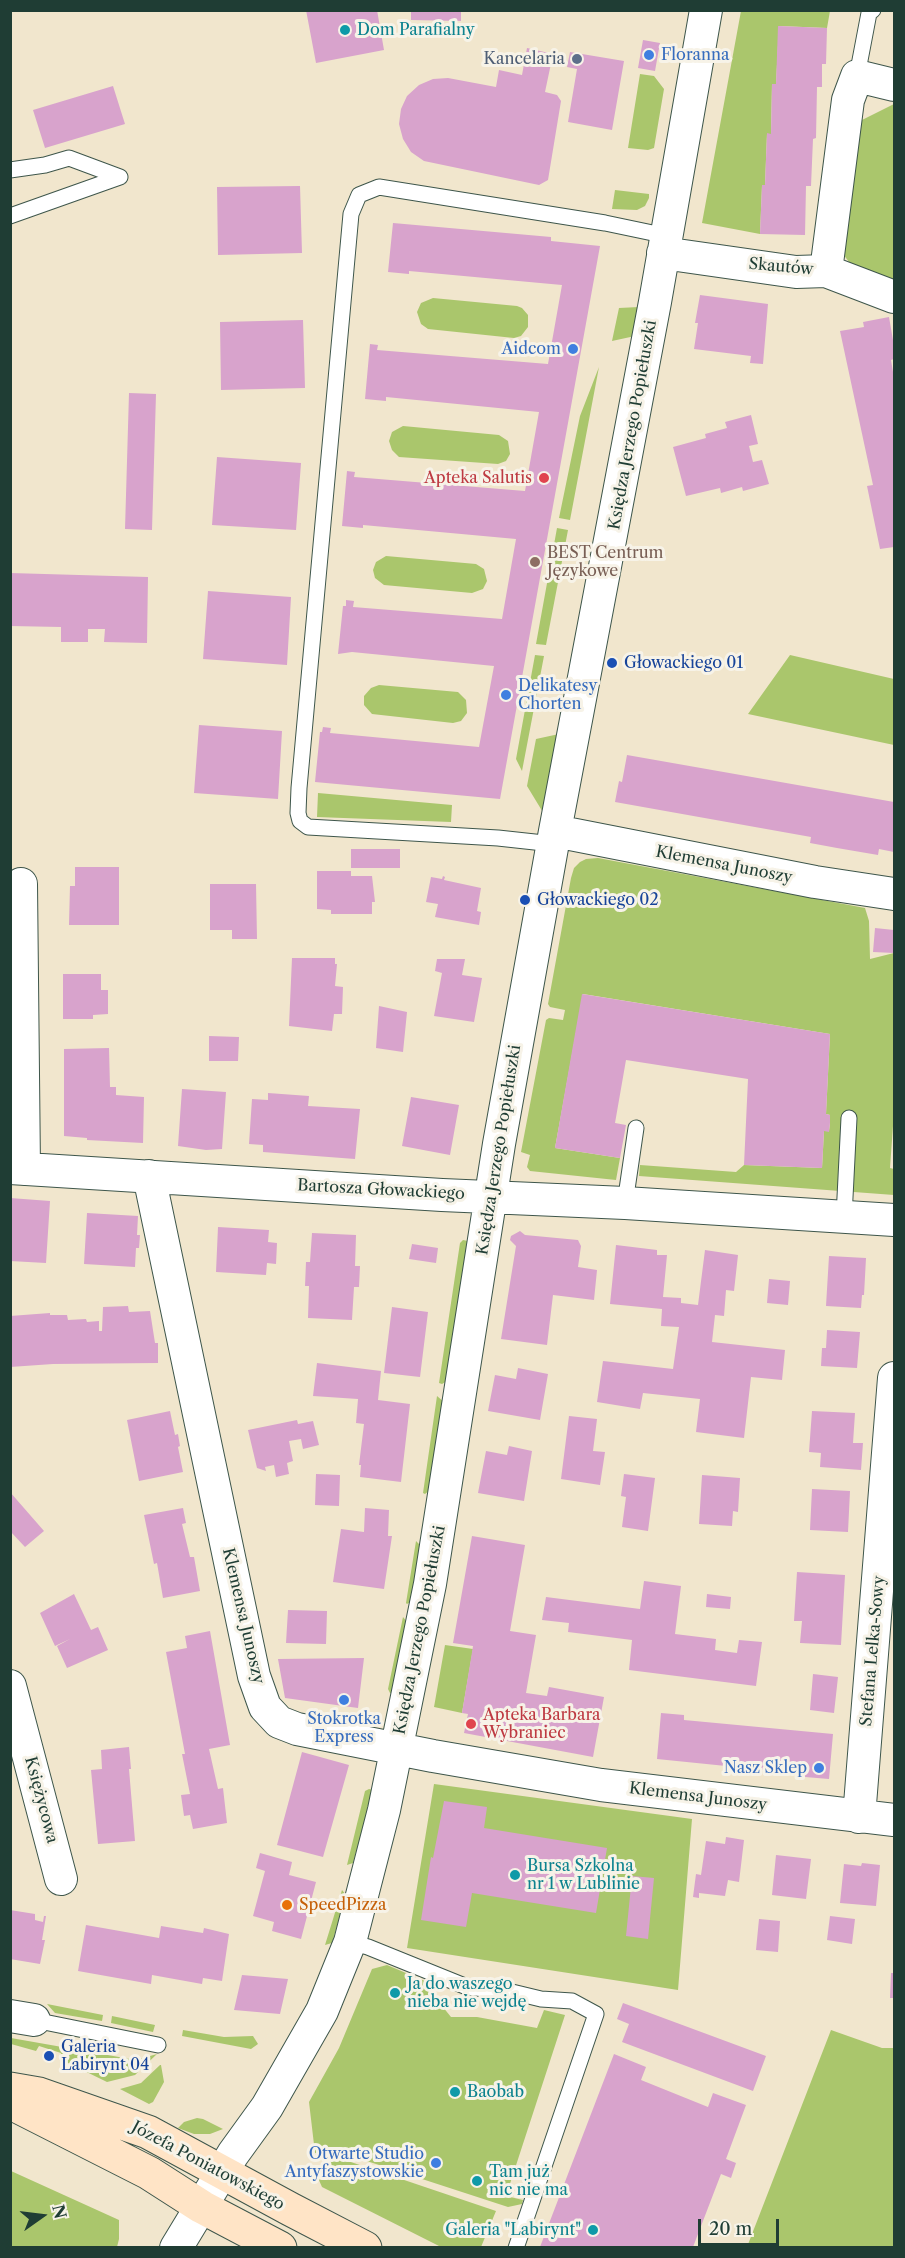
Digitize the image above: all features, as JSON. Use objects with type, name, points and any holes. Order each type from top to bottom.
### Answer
[{"type":"main road","name":"Józefa Poniatowskiego","points":[[10,2089],[39,2094],[148,2132],[365,2247]]},
{"type":"main road","name":"Józefa Poniatowskiego","points":[[10,2101],[148,2173],[202,2207],[280,2247]]},
{"type":"street","name":"Księdza Jerzego Popiełuszki","points":[[176,2247],[233,2154],[267,2107],[312,2029],[338,1976],[350,1942],[398,1748],[430,1584],[491,1196],[554,838],[611,543],[706,10]]},
{"type":"street","points":[[826,271],[848,100],[856,76],[894,85]]},
{"type":"street","name":"Skautów","points":[[665,245],[796,272],[826,271],[894,297]]},
{"type":"street","name":"Klemensa Junoszy","points":[[554,838],[894,894]]},
{"type":"street","points":[[17,1169],[21,884]]},
{"type":"street","name":"Bartosza Głowackiego","points":[[17,1169],[625,1203],[894,1221]]},
{"type":"street","name":"Klemensa Junoszy","points":[[148,1176],[254,1676],[265,1707],[279,1722],[297,1729],[610,1786],[894,1820]]},
{"type":"street","name":"Stefana Lelka-Sowy","points":[[859,1817],[894,1378]]},
{"type":"street","name":"Księżycowa","points":[[10,1686],[61,1879]]},
{"type":"lane","points":[[856,76],[869,13],[873,10]]},
{"type":"lane","points":[[10,170],[45,165],[69,158],[120,177],[10,216]]},
{"type":"lane","points":[[554,838],[498,838],[308,827],[300,821],[299,788],[351,214],[359,195],[379,187],[605,223],[665,245]]},
{"type":"lane","points":[[844,1217],[849,1118]]},
{"type":"lane","points":[[625,1203],[636,1128]]},
{"type":"lane","points":[[350,1942],[467,1987],[512,1992],[541,1999],[572,2001],[596,2014],[516,2247]]},
{"type":"lane","points":[[22,2018],[158,2045]]},
{"type":"green space","points":[[741,11],[830,11],[827,28],[779,26],[776,84],[772,84],[771,134],[767,134],[765,185],[762,186],[760,234],[702,223]]},
{"type":"green space","points":[[640,74],[654,76],[664,89],[654,148],[648,150],[628,148]]},
{"type":"green space","points":[[894,104],[894,288],[855,270],[843,254],[852,125]]},
{"type":"green space","points":[[615,190],[649,194],[649,198],[645,206],[637,210],[612,209]]},
{"type":"green space","points":[[433,298],[517,306],[528,315],[528,327],[521,336],[514,338],[428,329],[421,324],[417,312],[421,303]]},
{"type":"green space","points":[[639,307],[635,336],[612,341],[619,308]]},
{"type":"green space","points":[[599,367],[570,520],[559,518],[580,416]]},
{"type":"green space","points":[[403,426],[499,435],[508,441],[510,454],[506,461],[498,464],[399,457],[392,450],[389,441],[392,432]]},
{"type":"green space","points":[[557,528],[568,530],[546,645],[536,644]]},
{"type":"green space","points":[[386,556],[476,564],[484,569],[487,581],[483,589],[472,593],[384,585],[375,578],[373,570],[376,562]]},
{"type":"green space","points":[[535,655],[544,656],[522,771],[516,759]]},
{"type":"green space","points":[[790,655],[894,679],[894,745],[748,714]]},
{"type":"green space","points":[[379,685],[458,692],[466,700],[467,713],[461,721],[453,723],[372,714],[364,705],[364,696],[371,688]]},
{"type":"green space","points":[[559,734],[544,814],[527,786],[536,739]]},
{"type":"green space","points":[[318,793],[452,805],[451,822],[317,817]]},
{"type":"green space","points":[[598,858],[865,908],[869,921],[870,959],[894,953],[894,1112],[890,1168],[894,1169],[894,1195],[639,1176],[640,1165],[736,1172],[744,1165],[822,1168],[824,1131],[829,1131],[830,1123],[830,1115],[826,1114],[830,1034],[583,994],[555,1148],[620,1158],[616,1180],[530,1171],[527,1167],[530,1155],[521,1152],[546,1020],[549,1018],[563,1020],[565,1010],[550,1007],[548,1004],[571,878],[574,868],[580,862]]},
{"type":"green space","points":[[463,1240],[468,1241],[447,1381],[442,1384],[439,1383],[460,1243]]},
{"type":"green space","points":[[437,1396],[444,1402],[430,1490],[425,1494],[423,1493]]},
{"type":"green space","points":[[416,1541],[422,1547],[412,1601],[407,1604],[406,1603]]},
{"type":"green space","points":[[403,1617],[407,1622],[393,1694],[388,1689]]},
{"type":"green space","points":[[445,1645],[473,1649],[462,1713],[434,1707]]},
{"type":"green space","points":[[434,1784],[692,1819],[678,1990],[407,1948]]},
{"type":"green space","points":[[373,1790],[353,1863],[347,1865],[365,1791]]},
{"type":"green space","points":[[342,1890],[346,1895],[332,1943],[325,1945]]},
{"type":"green space","points":[[387,1965],[432,1984],[434,1996],[451,2017],[477,2017],[537,2028],[544,2010],[565,2015],[506,2196],[523,2200],[522,2204],[508,2207],[333,2150],[315,2153],[309,2102],[339,2048],[372,1969]]},
{"type":"green space","points":[[47,2004],[103,2015],[102,2021],[55,2013]]},
{"type":"green space","points":[[112,2016],[155,2025],[153,2032],[111,2023]]},
{"type":"green space","points":[[183,2030],[224,2037],[253,2036],[258,2044],[251,2049],[182,2036]]},
{"type":"green space","points":[[831,2030],[882,2048],[894,2048],[894,2247],[747,2247]]},
{"type":"green space","points":[[11,2038],[136,2060],[157,2054],[135,2075],[107,2082],[60,2059],[61,2053],[39,2046],[36,2051],[11,2044]]},
{"type":"green space","points":[[160,2065],[164,2082],[153,2102],[149,2104],[120,2089],[141,2083]]},
{"type":"green space","points":[[197,2118],[223,2129],[210,2134],[194,2134],[178,2128],[184,2122]]},
{"type":"green space","points":[[339,2158],[496,2211],[481,2247],[441,2247],[322,2187],[318,2178],[324,2177],[331,2161]]},
{"type":"green space","points":[[11,2171],[119,2220],[117,2247],[11,2247]]},
{"type":"building","name":"Dom Parafialny","points":[[306,10],[377,10],[384,50],[316,63]]},
{"type":"building","points":[[411,10],[461,10],[461,21],[411,20]]},
{"type":"building","points":[[778,26],[827,28],[826,64],[822,64],[822,87],[817,87],[816,138],[813,139],[811,186],[806,186],[805,235],[760,234],[767,133],[771,134],[772,84],[776,84]]},
{"type":"building","name":"Floranna","points":[[643,40],[660,43],[655,71],[638,68]]},
{"type":"building","points":[[527,48],[553,54],[545,92],[557,95],[561,101],[548,180],[539,185],[424,161],[411,152],[403,139],[399,124],[401,109],[407,96],[419,85],[433,79],[448,78],[496,87],[499,70],[522,75]]},
{"type":"building","points":[[570,52],[624,61],[612,130],[568,122],[577,69],[567,67]]},
{"type":"building","points":[[113,86],[125,124],[45,148],[33,110]]},
{"type":"building","points":[[300,186],[302,253],[218,255],[217,187]]},
{"type":"building","points":[[393,223],[551,237],[551,241],[600,246],[500,799],[315,782],[320,732],[323,727],[331,728],[330,733],[479,747],[494,666],[352,652],[338,654],[343,606],[346,606],[346,600],[354,601],[353,607],[502,619],[516,539],[363,525],[363,528],[342,526],[347,471],[355,472],[354,477],[525,491],[539,412],[386,397],[386,401],[365,399],[370,344],[378,345],[377,350],[548,364],[562,285],[409,271],[409,274],[388,272]]},
{"type":"building","points":[[700,295],[768,304],[763,364],[750,363],[751,356],[694,349],[698,323],[695,323]]},
{"type":"building","points":[[889,317],[894,346],[894,359],[891,360],[894,378],[894,547],[880,549],[867,486],[873,485],[840,331],[864,327],[863,322]]},
{"type":"building","points":[[303,320],[305,388],[221,390],[220,322]]},
{"type":"building","points":[[129,393],[156,394],[152,530],[125,529]]},
{"type":"building","points":[[751,415],[758,444],[749,446],[753,462],[762,460],[769,484],[743,491],[742,487],[721,493],[720,488],[686,496],[673,447],[706,438],[705,434],[727,428],[725,422]]},
{"type":"building","points":[[217,457],[301,463],[296,530],[212,525]]},
{"type":"building","points":[[10,573],[148,577],[147,643],[104,642],[105,629],[88,629],[88,642],[61,642],[61,627],[10,626]]},
{"type":"building","points":[[208,591],[291,597],[287,665],[203,659]]},
{"type":"building","points":[[199,725],[282,731],[278,799],[194,793]]},
{"type":"building","points":[[627,755],[894,802],[894,852],[879,849],[878,855],[837,848],[810,843],[811,837],[615,802],[619,781],[622,782]]},
{"type":"building","points":[[351,849],[400,849],[400,868],[351,868]]},
{"type":"building","points":[[75,867],[119,867],[119,925],[69,925],[70,886],[75,886]]},
{"type":"building","points":[[317,871],[351,871],[351,876],[372,876],[375,902],[372,902],[372,914],[331,914],[331,910],[317,909]]},
{"type":"building","points":[[443,876],[444,880],[481,888],[477,911],[481,912],[479,925],[435,917],[438,904],[426,902],[431,877],[442,879]]},
{"type":"building","points":[[210,884],[256,884],[257,939],[232,939],[232,930],[210,930]]},
{"type":"building","points":[[875,928],[894,930],[894,953],[873,952]]},
{"type":"building","points":[[292,958],[335,958],[335,964],[337,964],[335,986],[343,987],[342,1014],[334,1014],[332,1031],[289,1026]]},
{"type":"building","points":[[437,959],[465,959],[462,975],[482,978],[474,1022],[434,1016],[442,973],[435,971]]},
{"type":"building","points":[[63,974],[101,974],[101,990],[108,990],[108,1014],[93,1015],[93,1019],[63,1019]]},
{"type":"building","points":[[582,994],[830,1034],[826,1114],[830,1115],[830,1123],[829,1132],[824,1131],[822,1168],[744,1165],[748,1079],[626,1060],[615,1123],[626,1125],[620,1158],[555,1148]]},
{"type":"building","points":[[379,1006],[407,1012],[403,1052],[376,1048]]},
{"type":"building","points":[[209,1036],[239,1037],[238,1061],[209,1061]]},
{"type":"building","points":[[109,1048],[110,1087],[116,1087],[116,1095],[144,1097],[143,1143],[87,1140],[87,1138],[64,1136],[64,1049]]},
{"type":"building","points":[[182,1089],[226,1092],[222,1149],[206,1150],[178,1146]]},
{"type":"building","points":[[268,1093],[309,1096],[308,1106],[360,1109],[355,1159],[263,1152],[263,1145],[249,1144],[252,1099],[268,1100]]},
{"type":"building","points":[[411,1097],[459,1105],[450,1155],[402,1146]]},
{"type":"building","points":[[10,1198],[50,1201],[46,1263],[10,1261]]},
{"type":"building","points":[[87,1213],[138,1216],[137,1235],[140,1235],[139,1248],[136,1248],[135,1267],[84,1264]]},
{"type":"building","points":[[218,1227],[269,1230],[268,1242],[277,1243],[276,1264],[267,1263],[266,1275],[216,1272]]},
{"type":"building","points":[[520,1231],[525,1235],[578,1240],[581,1246],[578,1267],[597,1270],[594,1300],[553,1295],[547,1345],[501,1339],[516,1246],[510,1240],[511,1236]]},
{"type":"building","points":[[312,1233],[356,1235],[355,1266],[360,1266],[359,1287],[354,1287],[352,1320],[308,1318],[309,1286],[305,1286],[306,1262],[310,1262]]},
{"type":"building","points":[[412,1244],[438,1248],[436,1263],[409,1259]]},
{"type":"building","points":[[616,1245],[657,1250],[657,1255],[667,1255],[663,1297],[681,1298],[681,1303],[698,1305],[705,1250],[738,1255],[734,1291],[726,1290],[724,1316],[715,1315],[712,1342],[785,1350],[782,1380],[751,1377],[744,1438],[696,1432],[700,1399],[643,1393],[640,1409],[597,1402],[603,1361],[673,1369],[679,1327],[661,1326],[662,1309],[610,1304]]},
{"type":"building","points":[[829,1256],[866,1258],[861,1308],[826,1306]]},
{"type":"building","points":[[769,1279],[790,1281],[788,1305],[767,1303]]},
{"type":"building","points":[[128,1306],[129,1312],[150,1311],[155,1343],[158,1343],[158,1363],[53,1364],[10,1367],[10,1316],[50,1313],[50,1315],[67,1315],[68,1320],[99,1321],[99,1331],[102,1331],[103,1307]]},
{"type":"building","points":[[392,1307],[428,1312],[420,1377],[384,1373]]},
{"type":"building","points":[[827,1330],[860,1332],[857,1368],[821,1366],[822,1348],[826,1348]]},
{"type":"building","points":[[317,1363],[381,1371],[378,1400],[410,1404],[401,1482],[360,1477],[361,1465],[359,1465],[364,1424],[356,1423],[358,1399],[313,1396]]},
{"type":"building","points":[[518,1368],[548,1374],[540,1420],[488,1411],[495,1375],[516,1379]]},
{"type":"building","points":[[170,1411],[175,1435],[178,1434],[183,1472],[139,1481],[127,1420]]},
{"type":"building","points":[[812,1411],[855,1413],[853,1443],[863,1443],[861,1470],[820,1467],[821,1453],[809,1452]]},
{"type":"building","points":[[569,1416],[597,1419],[593,1451],[605,1452],[600,1485],[561,1479]]},
{"type":"building","points":[[297,1420],[298,1424],[313,1421],[319,1445],[303,1449],[301,1439],[289,1441],[293,1461],[287,1463],[289,1474],[276,1477],[274,1465],[265,1467],[266,1471],[257,1468],[248,1430]]},
{"type":"building","points":[[509,1446],[532,1451],[524,1501],[478,1493],[486,1451],[507,1455]]},
{"type":"building","points":[[316,1474],[340,1475],[339,1506],[315,1505]]},
{"type":"building","points":[[624,1474],[655,1478],[648,1531],[622,1527],[626,1497],[621,1496]]},
{"type":"building","points":[[702,1475],[740,1478],[738,1512],[733,1511],[732,1526],[699,1524]]},
{"type":"building","points":[[812,1489],[850,1491],[848,1532],[810,1530]]},
{"type":"building","points":[[10,1492],[44,1531],[25,1547],[10,1531]]},
{"type":"building","points":[[183,1508],[186,1523],[182,1524],[190,1557],[194,1557],[200,1591],[163,1598],[157,1563],[154,1564],[144,1515]]},
{"type":"building","points":[[365,1508],[389,1510],[388,1536],[392,1536],[384,1589],[333,1582],[341,1529],[364,1532]]},
{"type":"building","points":[[472,1536],[525,1545],[510,1631],[536,1635],[526,1693],[547,1696],[549,1687],[604,1697],[593,1757],[464,1733],[468,1714],[462,1713],[473,1646],[453,1643]]},
{"type":"building","points":[[797,1572],[845,1575],[841,1645],[800,1643],[802,1621],[794,1621]]},
{"type":"building","points":[[644,1581],[681,1586],[675,1634],[716,1639],[715,1650],[737,1653],[739,1640],[762,1642],[756,1686],[629,1670],[632,1640],[568,1632],[569,1623],[542,1620],[546,1597],[640,1609]]},
{"type":"building","points":[[74,1594],[91,1630],[98,1627],[108,1650],[67,1668],[57,1646],[70,1639],[55,1646],[40,1613]]},
{"type":"building","points":[[707,1594],[731,1597],[730,1609],[706,1607]]},
{"type":"building","points":[[288,1610],[327,1611],[326,1644],[286,1643]]},
{"type":"building","points":[[210,1631],[230,1745],[209,1749],[218,1789],[223,1788],[227,1823],[193,1829],[190,1815],[184,1816],[181,1795],[190,1794],[166,1652],[187,1648],[185,1636]]},
{"type":"building","points":[[364,1658],[358,1708],[285,1698],[278,1659]]},
{"type":"building","points":[[813,1674],[838,1677],[834,1713],[810,1710]]},
{"type":"building","points":[[661,1713],[684,1715],[684,1720],[833,1734],[829,1779],[805,1777],[805,1774],[657,1759]]},
{"type":"building","points":[[129,1747],[135,1841],[98,1844],[91,1770],[102,1769],[101,1750]]},
{"type":"building","points":[[302,1752],[349,1765],[323,1857],[277,1845]]},
{"type":"building","name":"Bursa Szkolna nr 1 w Lublinie","points":[[444,1801],[487,1807],[484,1828],[607,1848],[596,1913],[472,1893],[466,1927],[421,1920],[431,1857],[433,1858]]},
{"type":"building","points":[[726,1837],[744,1840],[739,1882],[728,1880],[725,1896],[699,1893],[699,1898],[693,1897],[696,1874],[701,1875],[706,1841],[725,1844]]},
{"type":"building","points":[[260,1853],[292,1862],[289,1875],[316,1882],[301,1939],[272,1931],[274,1922],[253,1916],[265,1871],[256,1868]]},
{"type":"building","points":[[776,1855],[811,1859],[806,1899],[772,1895]]},
{"type":"building","points":[[862,1863],[880,1865],[876,1906],[840,1903],[844,1864],[861,1866]]},
{"type":"building","points":[[632,1876],[654,1878],[648,1939],[626,1936]]},
{"type":"building","points":[[10,1910],[35,1914],[35,1920],[43,1922],[46,1916],[42,1940],[45,1940],[40,1964],[10,1959]]},
{"type":"building","points":[[830,1916],[855,1919],[852,1944],[827,1940]]},
{"type":"building","points":[[759,1919],[780,1921],[778,1952],[756,1950]]},
{"type":"building","points":[[86,1925],[159,1938],[161,1926],[203,1933],[204,1928],[229,1934],[222,1981],[203,1978],[202,1984],[152,1975],[151,1984],[78,1971]]},
{"type":"building","points":[[891,1973],[894,1973],[894,1998],[890,1998]]},
{"type":"building","points":[[242,1975],[288,1979],[280,2014],[234,2010]]},
{"type":"building","points":[[623,2003],[766,2056],[753,2091],[622,2042],[629,2024],[617,2019]]},
{"type":"building","points":[[614,2054],[646,2067],[641,2080],[708,2107],[713,2093],[746,2105],[726,2159],[736,2163],[731,2178],[721,2174],[693,2247],[540,2247]]},
{"type":"place","name":"Dom Parafialny","points":[[345,30]]},
{"type":"place","name":"Floranna","points":[[649,55]]},
{"type":"place","name":"Kancelaria","points":[[577,59]]},
{"type":"place","name":"Aidcom","points":[[573,349]]},
{"type":"place","name":"Apteka Salutis","points":[[544,478]]},
{"type":"place","name":"BEST Centrum Językowe","points":[[535,562]]},
{"type":"place","name":"Głowackiego 01","points":[[612,663]]},
{"type":"place","name":"Delikatesy Chorten","points":[[506,695]]},
{"type":"place","name":"Głowackiego 02","points":[[525,900]]},
{"type":"place","name":"Stokrotka Express","points":[[344,1700]]},
{"type":"place","name":"Apteka Barbara Wybraniec","points":[[471,1724]]},
{"type":"place","name":"Nasz Sklep","points":[[819,1768]]},
{"type":"place","name":"Bursa Szkolna nr 1 w Lublinie","points":[[515,1875]]},
{"type":"place","name":"SpeedPizza","points":[[287,1905]]},
{"type":"place","name":"Ja do waszego nieba nie wejdę","points":[[395,1993]]},
{"type":"place","name":"Galeria Labirynt 04","points":[[49,2056]]},
{"type":"place","name":"Baobab","points":[[455,2092]]},
{"type":"place","name":"Otwarte Studio Antyfaszystowskie","points":[[436,2163]]},
{"type":"place","name":"Tam już nic nie ma","points":[[477,2181]]},
{"type":"place","name":"Galeria \"Labirynt\"","points":[[593,2230]]}]
